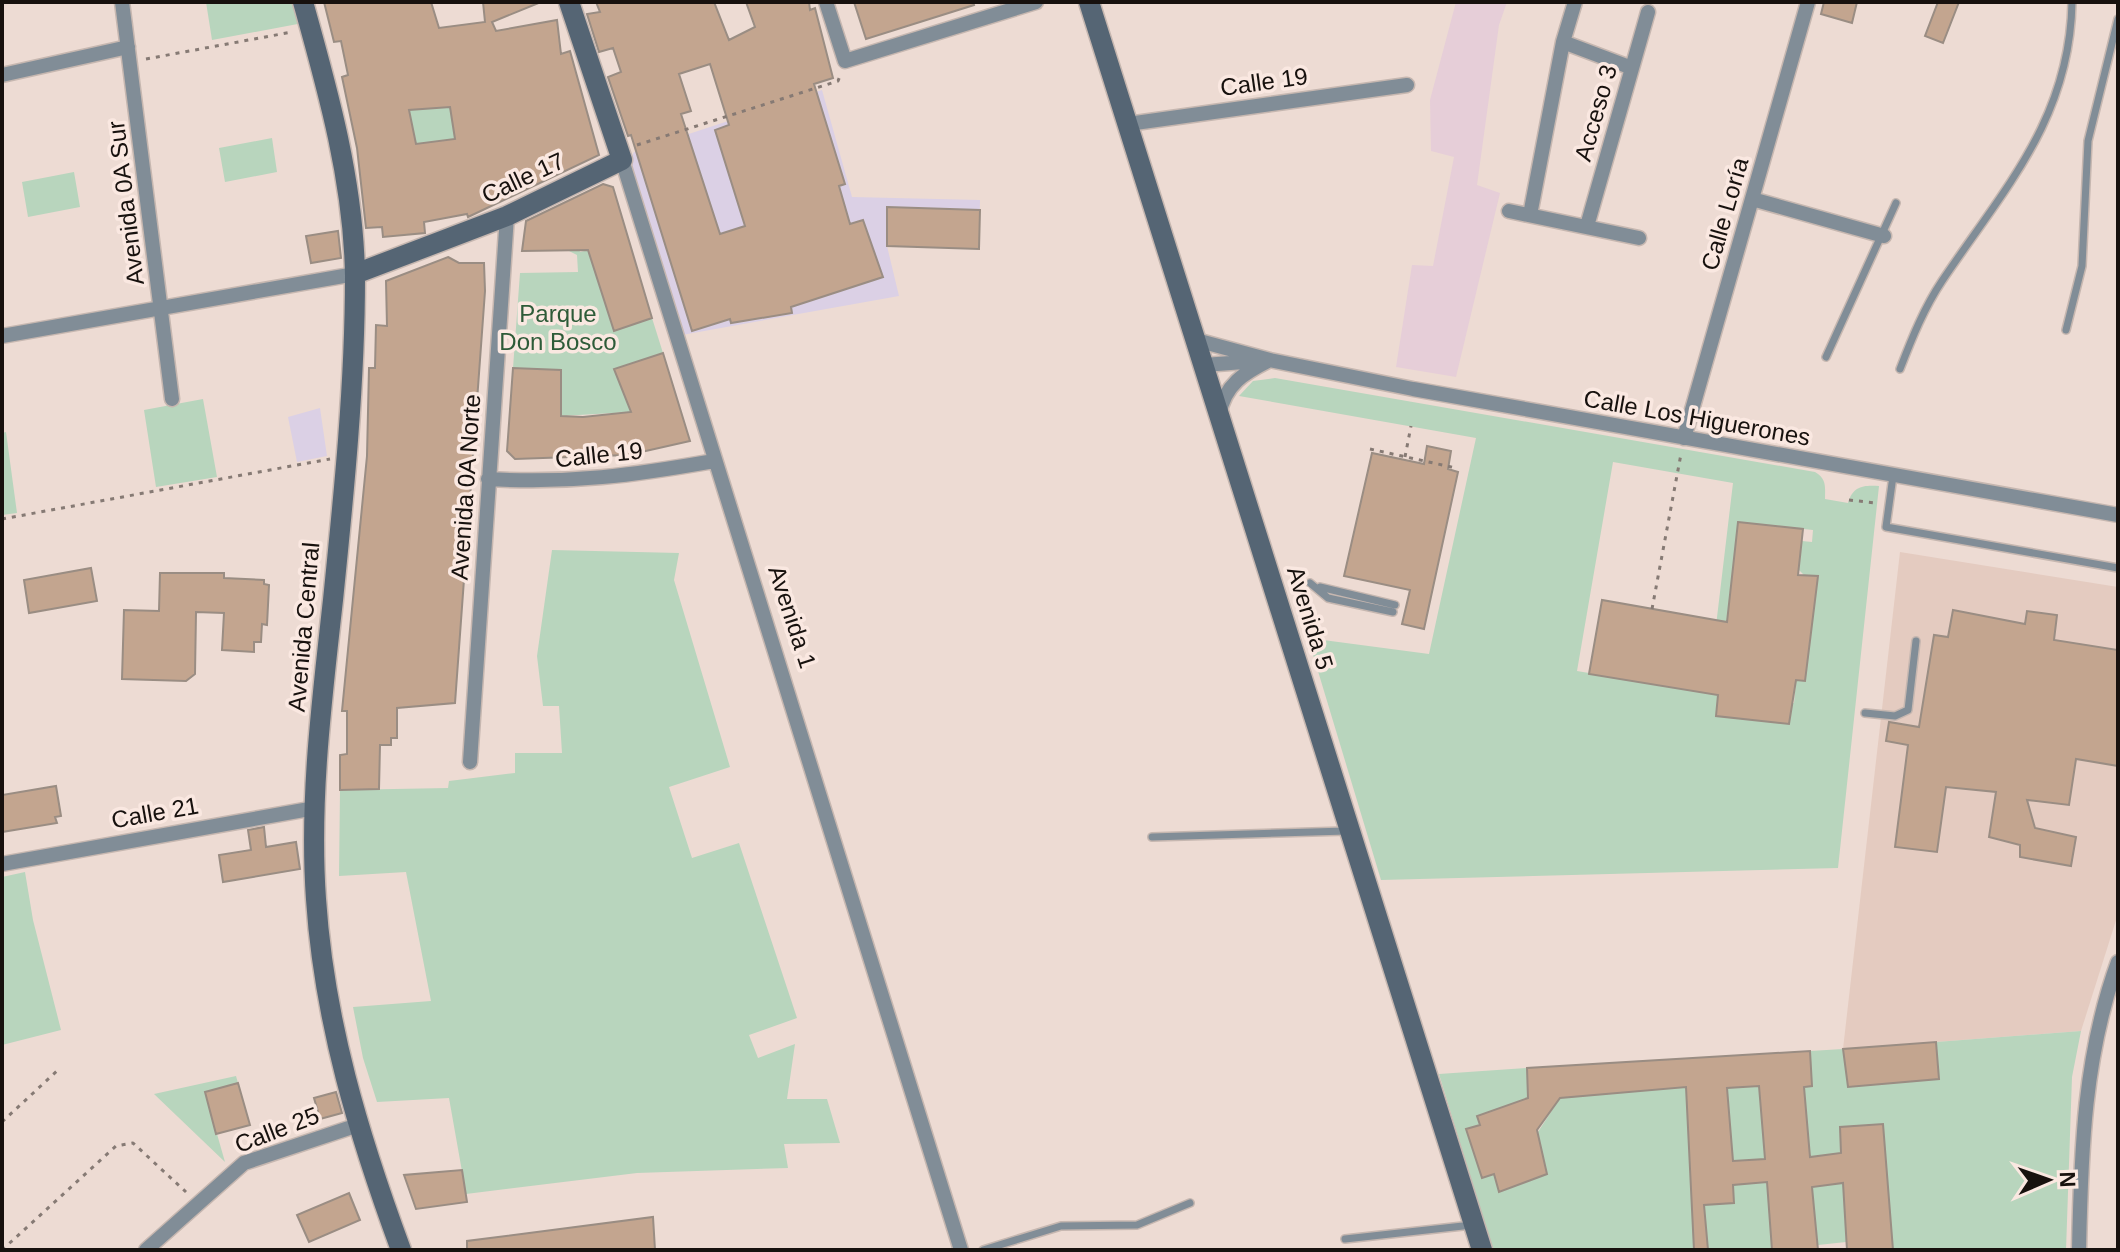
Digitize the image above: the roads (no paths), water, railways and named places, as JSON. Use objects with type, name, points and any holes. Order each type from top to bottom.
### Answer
[{"type":"main road","name":"Avenida Central","points":[[303,2],[339,146],[355,274],[345,456],[315,808],[316,896],[321,960],[341,1067],[401,1250]]},
{"type":"main road","name":"Avenida 1","points":[[569,2],[622,160]]},
{"type":"main road","name":"Avenida 5","points":[[1089,2],[1482,1250]]},
{"type":"main road","name":"Calle 17","points":[[355,274],[507,216],[622,160]]},
{"type":"street","name":"Avenida 0A Sur","points":[[122,2],[172,399]]},
{"type":"street","points":[[826,2],[845,61],[1036,2]]},
{"type":"street","points":[[1530,215],[1563,42],[1575,2]]},
{"type":"street","name":"Calle Loría","points":[[1684,438],[1808,2]]},
{"type":"street","name":"Acceso 3","points":[[1587,226],[1648,12]]},
{"type":"street","points":[[1563,42],[1632,68]]},
{"type":"street","points":[[2,75],[129,54]]},
{"type":"street","name":"Calle 19","points":[[1128,124],[1407,85]]},
{"type":"street","name":"Avenida 1","points":[[622,160],[961,1250]]},
{"type":"street","points":[[1752,199],[1884,236]]},
{"type":"street","points":[[1509,211],[1639,238]]},
{"type":"street","name":"Avenida 0A Norte","points":[[470,762],[507,216]]},
{"type":"street","name":"Calle 17","points":[[2,336],[355,274]]},
{"type":"street","name":"Calle Los Higuerones","points":[[1196,340],[1270,360],[2118,515]]},
{"type":"street","points":[[1219,415],[1232,383],[1270,360]]},
{"type":"street","name":"Calle Los Higuerones","points":[[1204,365],[1270,360]]},
{"type":"street","name":"Calle 19","points":[[488,479],[552,483],[622,478],[714,461]]},
{"type":"street","name":"Calle 21","points":[[2,864],[315,808]]},
{"type":"street","points":[[2079,1250],[2086,1099],[2092,1048],[2112,997],[2117,965]]},
{"type":"street","name":"Calle 25","points":[[146,1250],[244,1163],[358,1125]]},
{"type":"lane","points":[[1900,369],[1918,323],[1942,281],[1990,217],[2041,134],[2063,70],[2072,2]]},
{"type":"lane","points":[[2066,330],[2082,266],[2088,141],[2118,19]]},
{"type":"lane","points":[[1826,357],[1884,236],[1896,203]]},
{"type":"lane","points":[[1893,476],[1886,527],[2118,568]]},
{"type":"lane","points":[[1310,583],[1329,591],[1394,608],[1328,598],[1310,583]]},
{"type":"lane","points":[[1865,713],[1895,716],[1908,710],[1916,641]]},
{"type":"lane","points":[[1152,837],[1350,831]]},
{"type":"lane","points":[[983,1250],[1061,1226],[1137,1225],[1190,1203]]},
{"type":"lane","points":[[1345,1239],[1474,1225]]},
{"type":"park label","name":"Parque Don Bosco","points":[[558,328]]}]
